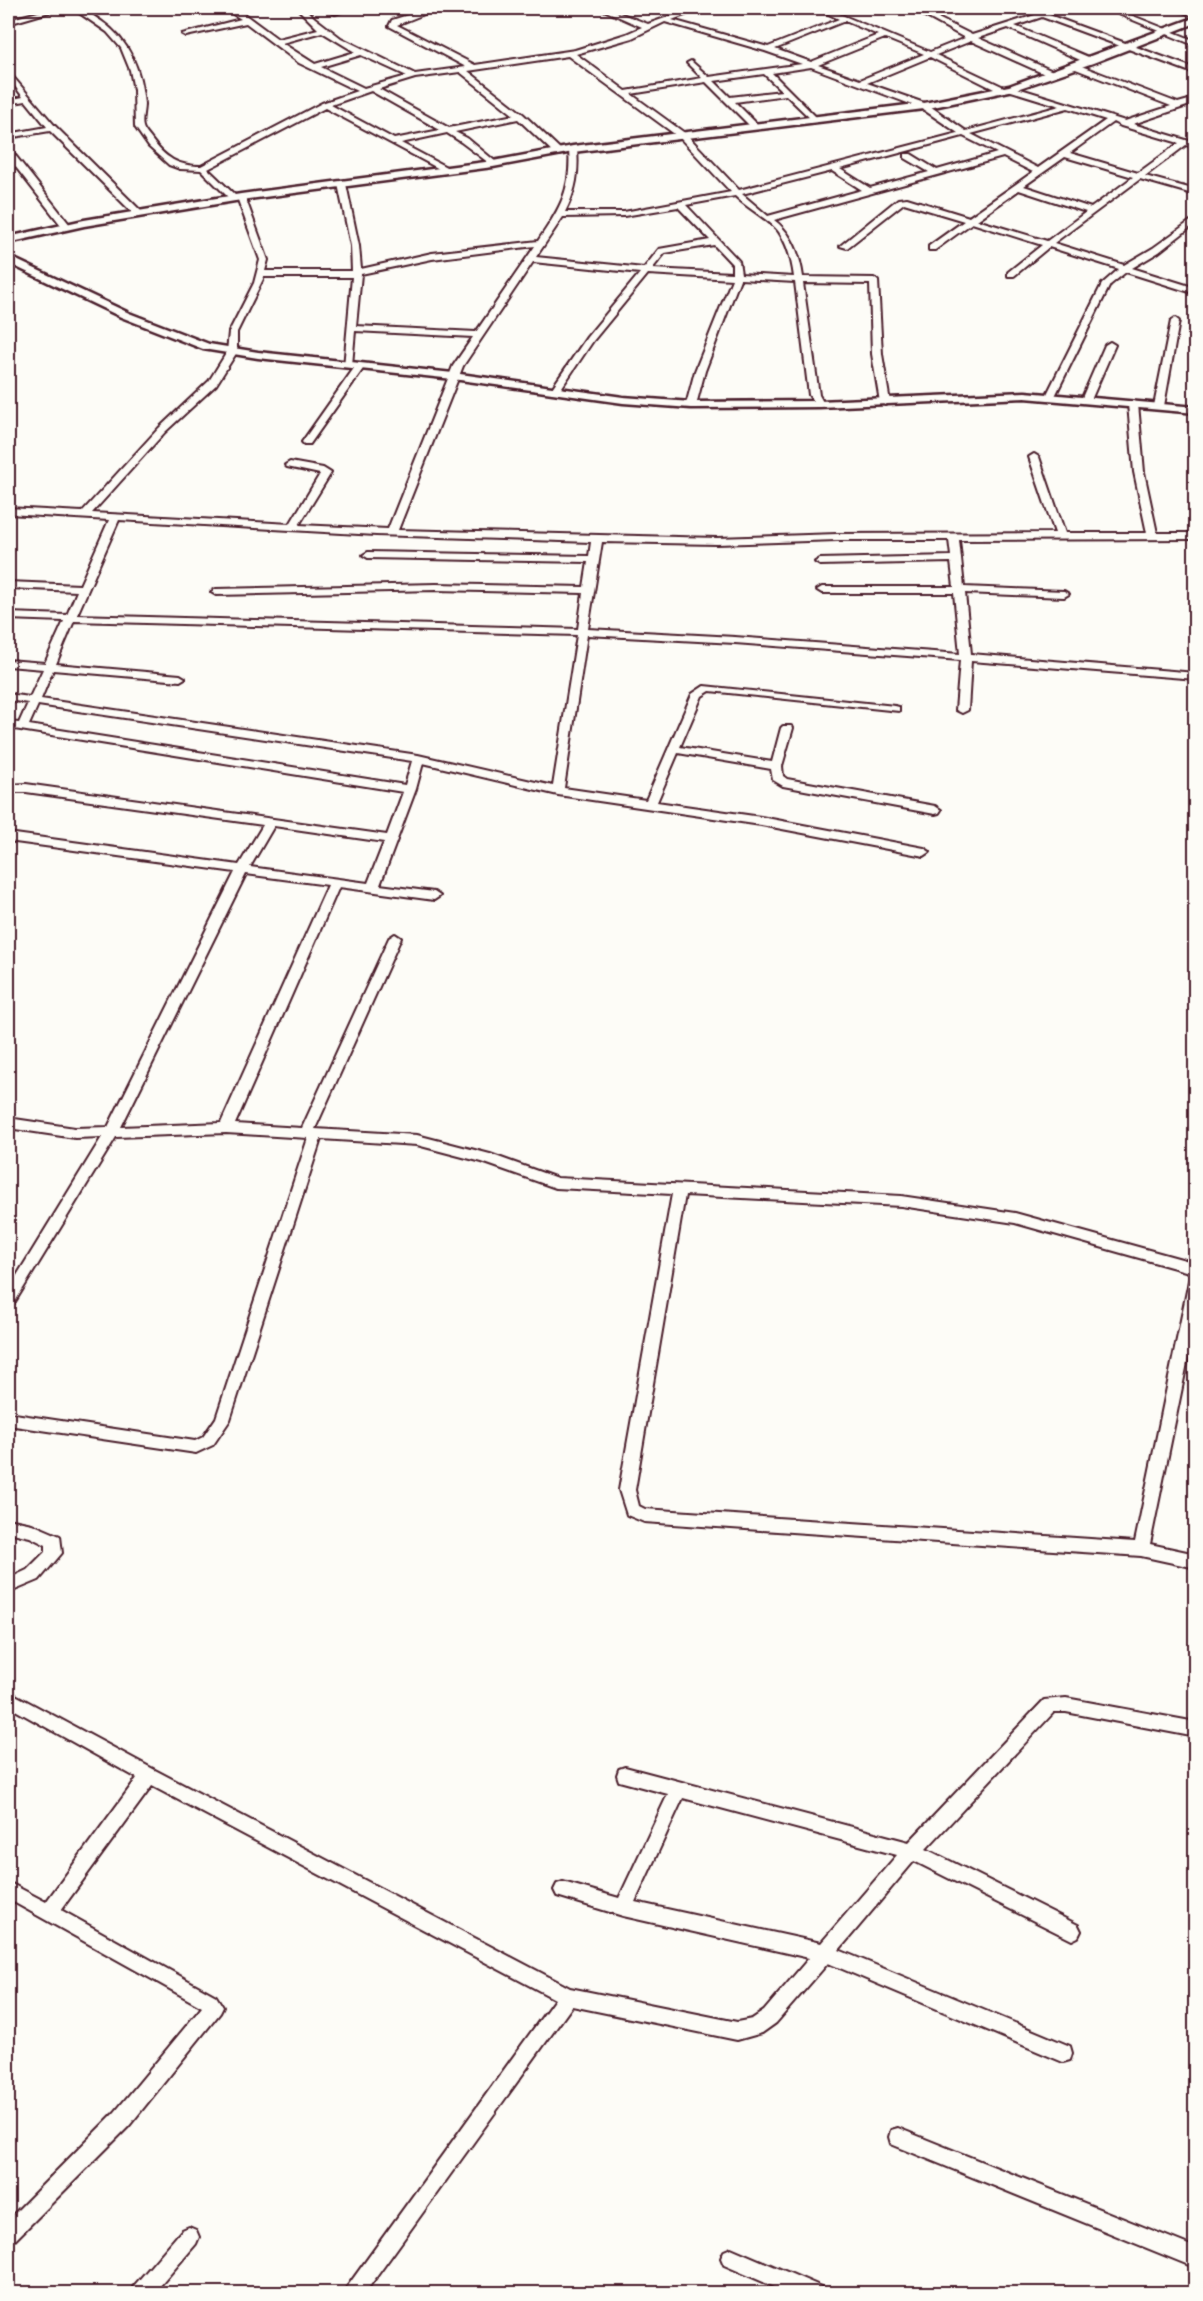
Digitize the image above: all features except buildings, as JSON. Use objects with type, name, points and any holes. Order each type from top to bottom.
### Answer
[{"type":"street","points":[[8,22],[59,8]]},
{"type":"street","points":[[75,8],[120,39],[128,50],[135,66],[141,111],[139,127],[161,159],[179,168],[203,168],[325,105],[368,90],[414,76],[569,53],[629,36],[700,8]]},
{"type":"street","points":[[236,8],[236,12],[302,62],[368,90],[446,130],[464,140],[493,164]]},
{"type":"street","points":[[302,8],[314,24],[323,30],[362,52],[414,76]]},
{"type":"street","points":[[335,12],[348,8]]},
{"type":"street","points":[[435,8],[395,22],[393,26],[474,68]]},
{"type":"street","points":[[602,8],[648,27]]},
{"type":"street","points":[[820,8],[1007,89],[1196,146]]},
{"type":"street","points":[[913,8],[971,38],[1052,74]]},
{"type":"street","points":[[1024,8],[1196,72]]},
{"type":"street","points":[[861,82],[971,38],[1062,8]]},
{"type":"street","points":[[1108,8],[1196,44]]},
{"type":"street","points":[[1176,8],[1196,15]]},
{"type":"street","points":[[768,49],[844,19]]},
{"type":"street","points":[[186,34],[247,20]]},
{"type":"street","points":[[665,20],[768,49],[924,106],[964,134],[1039,172]]},
{"type":"street","points":[[8,240],[67,227],[238,198],[493,164],[573,149],[924,106],[1007,89],[1090,61],[1196,20]]},
{"type":"street","points":[[1009,26],[1090,61]]},
{"type":"street","points":[[276,42],[323,30]]},
{"type":"street","points":[[625,93],[765,70],[811,65],[883,36]]},
{"type":"street","points":[[314,67],[362,52]]},
{"type":"street","points":[[569,53],[683,136],[738,194],[782,231],[796,260],[814,395],[819,404]]},
{"type":"street","points":[[691,63],[756,127]]},
{"type":"street","points":[[1076,66],[1178,106]]},
{"type":"street","points":[[462,70],[520,116],[558,152]]},
{"type":"street","points":[[765,70],[813,119]]},
{"type":"street","points":[[8,73],[52,128],[139,214]]},
{"type":"street","points":[[728,100],[787,93]]},
{"type":"street","points":[[8,102],[28,98]]},
{"type":"street","points":[[1124,124],[1196,100]]},
{"type":"street","points":[[325,105],[445,170]]},
{"type":"street","points":[[560,215],[624,214],[738,194],[1068,106]]},
{"type":"street","points":[[393,142],[520,116]]},
{"type":"street","points":[[932,248],[1111,120]]},
{"type":"street","points":[[8,136],[52,128]]},
{"type":"street","points":[[1011,274],[1137,176],[1184,143]]},
{"type":"street","points":[[392,532],[453,376],[478,335],[560,215],[572,192],[575,169],[573,149]]},
{"type":"street","points":[[8,152],[67,227]]},
{"type":"street","points":[[767,219],[1004,154]]},
{"type":"street","points":[[1063,154],[1196,193]]},
{"type":"street","points":[[908,156],[936,173]]},
{"type":"street","points":[[86,515],[162,430],[213,383],[232,352],[233,332],[258,283],[264,260],[238,198],[203,168]]},
{"type":"street","points":[[834,168],[870,192]]},
{"type":"street","points":[[342,184],[355,246],[357,273],[347,365]]},
{"type":"street","points":[[1018,187],[1092,211]]},
{"type":"street","points":[[844,246],[898,201],[912,202],[1196,291]]},
{"type":"street","points":[[681,205],[736,263],[737,276],[700,371],[691,405]]},
{"type":"street","points":[[1051,396],[1106,284],[1196,219]]},
{"type":"street","points":[[555,391],[590,339],[662,251],[716,242]]},
{"type":"street","points":[[260,274],[357,273],[432,256],[541,243]]},
{"type":"street","points":[[8,259],[125,315],[207,347],[232,352],[453,376],[623,400],[691,405],[819,404],[1051,396],[1196,410]]},
{"type":"street","points":[[531,259],[647,271],[798,280],[874,281],[877,354],[885,402]]},
{"type":"street","points":[[1159,406],[1174,321]]},
{"type":"street","points":[[351,328],[478,335]]},
{"type":"street","points":[[1086,400],[1110,345]]},
{"type":"street","points":[[308,442],[360,366]]},
{"type":"street","points":[[1133,404],[1139,472],[1153,537]]},
{"type":"street","points":[[1034,457],[1062,538]]},
{"type":"street","points":[[290,465],[326,473],[293,527]]},
{"type":"street","points":[[8,511],[392,532],[597,539],[717,541],[837,537],[1196,536]]},
{"type":"street","points":[[23,726],[115,517]]},
{"type":"street","points":[[954,537],[966,658],[962,710]]},
{"type":"street","points":[[558,791],[597,539]]},
{"type":"street","points":[[368,555],[595,559]]},
{"type":"street","points":[[820,562],[956,559]]},
{"type":"street","points":[[8,585],[85,588]]},
{"type":"street","points":[[216,592],[436,587],[590,590]]},
{"type":"street","points":[[822,590],[959,590],[1064,594]]},
{"type":"street","points":[[8,616],[370,624],[584,632],[844,646],[1196,676]]},
{"type":"street","points":[[8,663],[180,678]]},
{"type":"street","points":[[651,805],[697,694],[708,688],[895,709]]},
{"type":"street","points":[[8,697],[418,758],[558,791],[771,823],[924,852]]},
{"type":"street","points":[[8,725],[410,789]]},
{"type":"street","points":[[787,728],[776,766],[777,777],[790,784],[935,810]]},
{"type":"street","points":[[674,749],[776,766]]},
{"type":"street","points":[[373,886],[410,789],[418,758]]},
{"type":"street","points":[[8,788],[26,788],[391,839]]},
{"type":"street","points":[[8,1301],[112,1132],[242,870],[271,822]]},
{"type":"street","points":[[8,837],[434,896]]},
{"type":"street","points":[[226,1128],[336,881]]},
{"type":"street","points":[[8,1419],[196,1447],[208,1441],[223,1420],[311,1133],[395,938]]},
{"type":"street","points":[[8,1123],[75,1133],[226,1128],[417,1140],[485,1158],[556,1183],[901,1201],[1015,1218],[1196,1269]]},
{"type":"street","points":[[679,1191],[627,1490],[632,1510],[644,1515],[1141,1549],[1196,1561]]},
{"type":"street","points":[[1141,1549],[1196,1281]]},
{"type":"street","points":[[8,1526],[32,1531],[54,1541],[54,1553],[33,1575],[8,1586]]},
{"type":"street","points":[[8,1698],[148,1776],[568,1996],[737,2031],[756,2027],[770,2017],[912,1851],[1050,1705],[1066,1705],[1196,1730]]},
{"type":"street","points":[[625,1775],[912,1851],[1072,1931]]},
{"type":"street","points":[[49,1911],[148,1776]]},
{"type":"street","points":[[623,1908],[679,1789]]},
{"type":"street","points":[[8,1890],[210,2002],[214,2007],[122,2120],[8,2233]]},
{"type":"street","points":[[563,1890],[623,1908],[825,1953],[1063,2053]]},
{"type":"street","points":[[352,2294],[568,1996]]},
{"type":"street","points":[[898,2136],[1196,2258]]},
{"type":"street","points":[[140,2294],[189,2237]]},
{"type":"street","points":[[731,2258],[815,2294]]}]
